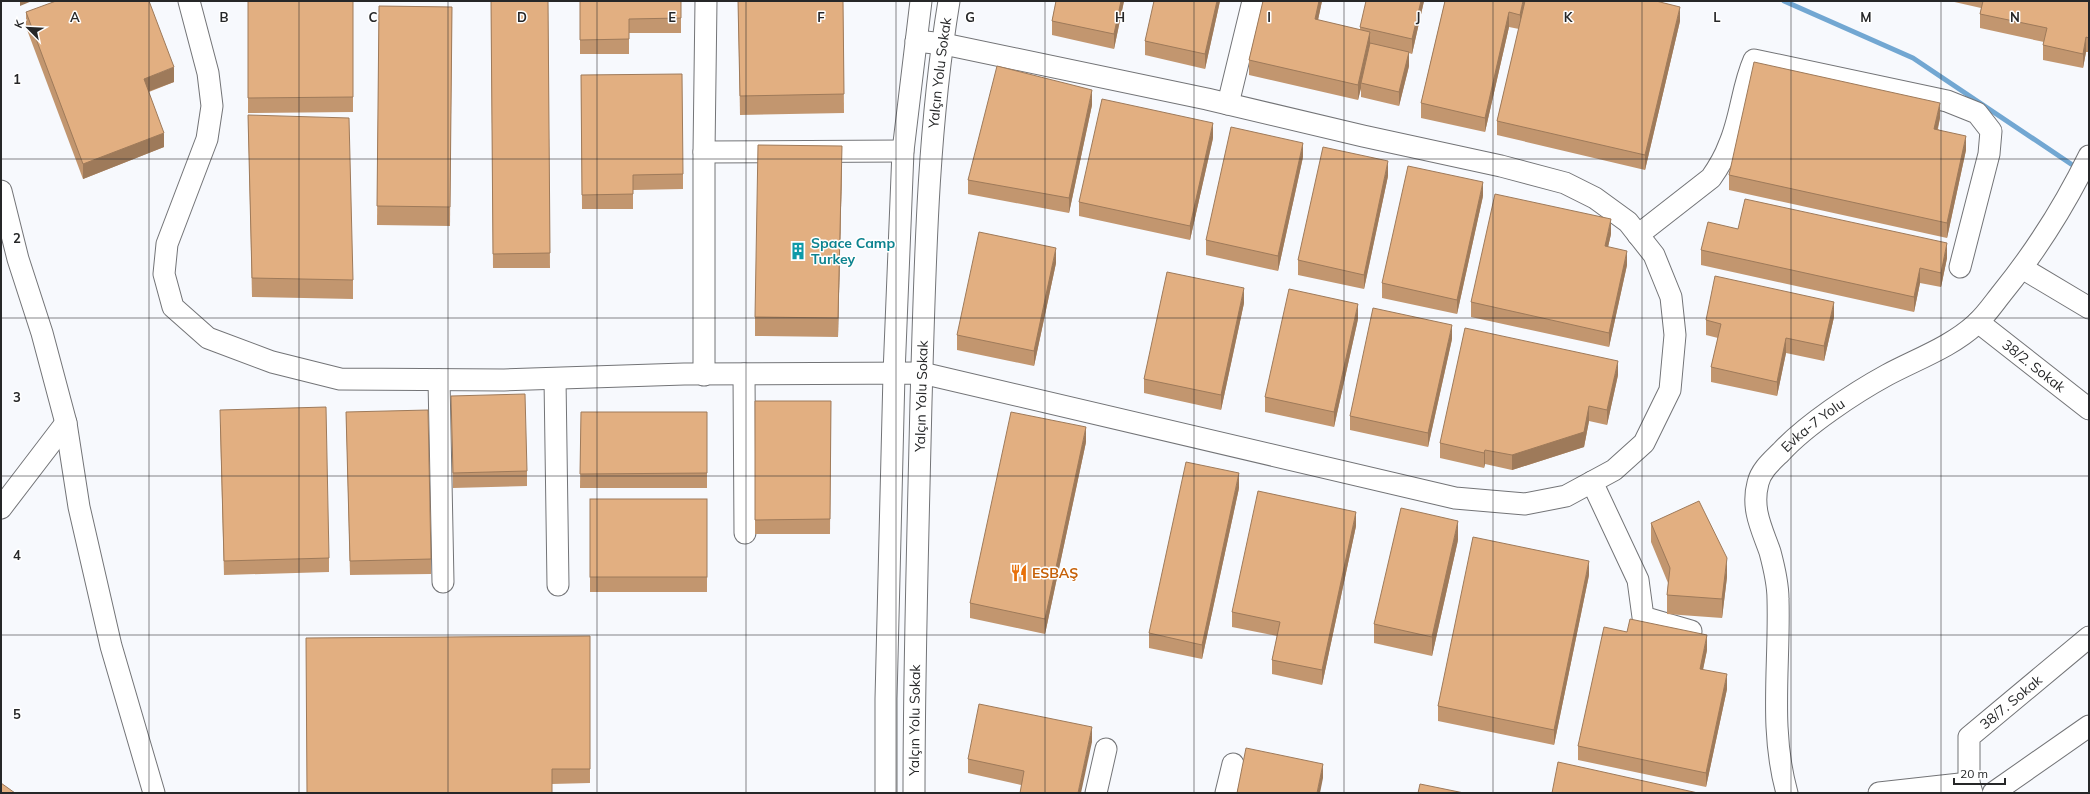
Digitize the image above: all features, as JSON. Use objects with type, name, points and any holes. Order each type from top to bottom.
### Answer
[{"type":"street","points":[[188,1],[208,73],[212,106],[207,139],[167,244],[164,274],[173,307],[208,338],[272,362],[340,379],[555,379],[744,374],[922,373],[1455,498],[1525,504],[1566,496],[1614,470],[1644,443],[1670,390],[1675,334],[1671,297],[1654,255],[1628,222],[1600,202],[1565,183],[1501,166],[1363,136],[1228,104],[944,44],[916,41]]},
{"type":"street","points":[[704,375],[706,1]]},
{"type":"street","name":"Yalçın Yolu Sokak","points":[[886,793],[886,699],[894,374],[903,151],[921,1]]},
{"type":"street","name":"Yalçın Yolu Sokak","points":[[914,793],[914,699],[922,373],[930,153],[949,1]]},
{"type":"street","points":[[1228,104],[1253,1]]},
{"type":"street","points":[[1638,235],[1711,178],[1717,169],[1730,145],[1747,74],[1754,60],[1947,101],[1977,113],[1991,131],[1990,146],[1960,267]]},
{"type":"street","points":[[704,152],[903,151]]},
{"type":"street","name":"Evka-7 Yolu","points":[[1787,793],[1781,772],[1776,726],[1778,598],[1775,572],[1756,512],[1755,498],[1758,481],[1766,467],[1792,440],[1855,395],[1885,376],[1951,342],[1978,322],[2022,268],[2072,192],[2089,156]]},
{"type":"street","points":[[1,191],[16,252],[42,333],[66,424],[79,507],[110,646],[154,793]]},
{"type":"street","points":[[2022,268],[2089,308]]},
{"type":"street","name":"38/2. Sokak","points":[[1978,322],[2089,408]]},
{"type":"street","points":[[744,374],[745,533]]},
{"type":"street","points":[[555,379],[558,585]]},
{"type":"street","points":[[439,380],[443,582]]},
{"type":"street","points":[[1,508],[66,424]]},
{"type":"street","points":[[1592,482],[1638,580],[1643,617],[1691,631]]},
{"type":"street","name":"38/7. Sokak","points":[[1971,788],[1969,737],[2089,638]]},
{"type":"street","points":[[1993,793],[2089,726]]},
{"type":"street","points":[[1096,793],[1106,749]]},
{"type":"street","points":[[1226,793],[1233,764]]},
{"type":"street","points":[[1879,793],[1971,788]]},
{"type":"building","points":[[56,1],[149,1],[174,67],[144,79],[164,133],[83,164],[26,12]]},
{"type":"building","points":[[248,1],[353,1],[353,97],[248,98]]},
{"type":"building","points":[[491,1],[548,1],[550,253],[493,254]]},
{"type":"building","points":[[580,1],[681,1],[681,18],[629,19],[629,39],[580,40]]},
{"type":"building","points":[[738,1],[843,1],[844,94],[740,96]]},
{"type":"building","points":[[1056,1],[1121,1],[1114,34],[1052,21]]},
{"type":"building","points":[[1154,1],[1217,1],[1205,54],[1145,41]]},
{"type":"building","points":[[1263,1],[1319,1],[1315,19],[1370,32],[1358,85],[1249,60]]},
{"type":"building","points":[[1366,1],[1421,1],[1412,39],[1360,27]]},
{"type":"building","points":[[1445,1],[1523,1],[1520,15],[1509,12],[1485,118],[1421,103]]},
{"type":"building","points":[[1525,1],[1656,1],[1680,7],[1645,155],[1497,121]]},
{"type":"building","points":[[1983,1],[2089,1],[2089,38],[2086,37],[2083,54],[2043,45],[2047,28],[1980,14]]},
{"type":"building","points":[[379,6],[452,7],[450,207],[377,206]]},
{"type":"building","points":[[1370,43],[1409,52],[1399,92],[1361,83]]},
{"type":"building","points":[[1754,62],[1940,103],[1934,129],[1966,136],[1947,223],[1729,175]]},
{"type":"building","points":[[997,66],[1092,90],[1069,198],[968,180]]},
{"type":"building","points":[[682,74],[683,174],[633,175],[633,194],[582,195],[581,75]]},
{"type":"building","points":[[1102,99],[1213,123],[1190,226],[1079,202]]},
{"type":"building","points":[[248,115],[349,118],[353,280],[252,278]]},
{"type":"building","points":[[1231,127],[1303,143],[1278,256],[1206,240]]},
{"type":"building","name":"Space Camp Turkey","points":[[758,145],[842,146],[838,318],[755,317]]},
{"type":"building","points":[[1323,147],[1388,161],[1364,275],[1298,260]]},
{"type":"building","points":[[1408,166],[1483,182],[1457,300],[1382,283]]},
{"type":"building","points":[[1495,194],[1611,219],[1605,246],[1627,251],[1609,333],[1471,302]]},
{"type":"building","points":[[1745,199],[1947,243],[1941,273],[1920,268],[1914,297],[1701,250],[1708,222],[1738,229]]},
{"type":"building","points":[[979,232],[1056,248],[1034,351],[957,335]]},
{"type":"building","points":[[1167,272],[1244,288],[1221,395],[1144,379]]},
{"type":"building","points":[[1715,276],[1834,302],[1824,346],[1786,338],[1777,382],[1711,367],[1721,324],[1706,320]]},
{"type":"building","points":[[1289,289],[1358,304],[1334,412],[1265,397]]},
{"type":"building","points":[[1373,308],[1452,325],[1428,433],[1350,416]]},
{"type":"building","points":[[1465,328],[1618,361],[1607,410],[1589,406],[1584,432],[1512,455],[1485,450],[1484,453],[1440,443]]},
{"type":"building","points":[[525,394],[527,471],[453,473],[451,396]]},
{"type":"building","points":[[755,401],[831,401],[830,519],[755,520]]},
{"type":"building","points":[[326,407],[329,558],[224,561],[220,410]]},
{"type":"building","points":[[428,410],[431,559],[350,561],[346,412]]},
{"type":"building","points":[[581,412],[707,412],[707,473],[580,474]]},
{"type":"building","points":[[1011,412],[1086,427],[1045,619],[970,603]]},
{"type":"building","points":[[1186,462],[1239,473],[1202,645],[1149,633]]},
{"type":"building","points":[[1258,491],[1356,512],[1322,670],[1272,660],[1280,622],[1232,612]]},
{"type":"building","points":[[590,499],[707,499],[707,577],[590,577]]},
{"type":"building","points":[[1699,501],[1727,558],[1722,599],[1667,595],[1670,568],[1651,523]]},
{"type":"building","points":[[1401,508],[1458,521],[1432,637],[1374,624]]},
{"type":"building","points":[[1473,537],[1589,561],[1554,730],[1438,706]]},
{"type":"building","points":[[1630,619],[1707,635],[1700,669],[1727,674],[1706,773],[1578,746],[1604,627],[1627,632]]},
{"type":"building","points":[[590,636],[590,769],[552,769],[552,793],[307,793],[306,638]]},
{"type":"building","points":[[979,704],[1092,727],[1078,793],[1020,793],[1024,771],[968,759]]},
{"type":"building","points":[[1246,748],[1323,764],[1317,793],[1237,793]]},
{"type":"building","points":[[1558,762],[1698,793],[1552,793]]},
{"type":"building","points":[[1,783],[15,793],[1,793]]},
{"type":"building","points":[[1420,784],[1464,793],[1418,793]]},
{"type":"waterway","points":[[1784,1],[1913,58],[2071,164]]},
{"type":"place","name":"Space Camp Turkey","points":[[798,251]]},
{"type":"place","name":"ESBAŞ","points":[[1019,573]]}]
